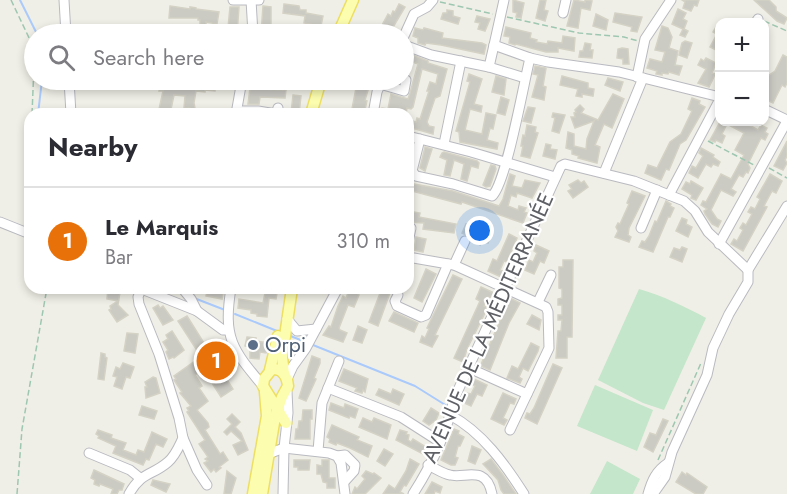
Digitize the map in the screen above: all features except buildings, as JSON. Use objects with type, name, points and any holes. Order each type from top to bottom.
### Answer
[{"type":"main road","points":[[344,24],[355,0]]},
{"type":"main road","points":[[315,108],[320,90]]},
{"type":"main road","points":[[253,494],[267,416],[265,391],[286,294]]},
{"type":"main road","points":[[262,494],[274,417],[285,381],[282,357],[291,294]]},
{"type":"main road","points":[[270,371],[280,370],[285,381]]},
{"type":"main road","points":[[265,391],[285,381]]},
{"type":"main road","points":[[265,391],[286,423]]},
{"type":"street","points":[[64,0],[65,24]]},
{"type":"street","points":[[233,0],[254,0],[253,24]]},
{"type":"street","points":[[409,24],[414,14],[427,7],[433,0]]},
{"type":"street","points":[[489,67],[504,0]]},
{"type":"street","points":[[563,13],[566,0]]},
{"type":"street","points":[[671,0],[649,30],[644,42],[640,78],[604,173],[634,181],[684,201],[695,211],[704,227],[719,244],[748,270]]},
{"type":"street","points":[[494,45],[530,58],[619,72],[715,94]]},
{"type":"street","points":[[414,49],[525,78]]},
{"type":"street","points":[[414,174],[416,176],[492,195],[497,192],[506,163],[530,58]]},
{"type":"street","points":[[444,144],[461,62]]},
{"type":"street","points":[[70,90],[71,108]]},
{"type":"street","points":[[237,108],[240,90]]},
{"type":"street","points":[[374,108],[379,90]]},
{"type":"street","points":[[669,195],[715,103]]},
{"type":"street","points":[[719,244],[787,121],[769,111]]},
{"type":"street","points":[[414,138],[444,144],[555,177]]},
{"type":"street","points":[[414,163],[420,139]]},
{"type":"street","name":"AVENUE DE LA MÉDITERRANÉE","points":[[413,494],[440,442],[454,399],[561,166],[565,164],[604,173]]},
{"type":"street","points":[[641,228],[657,190]]},
{"type":"street","points":[[648,494],[654,487],[658,470],[707,375],[721,331],[736,298],[748,282],[748,270],[787,206]]},
{"type":"street","points":[[0,222],[24,232]]},
{"type":"street","points":[[398,296],[395,301],[397,306],[421,317],[426,315],[465,241]]},
{"type":"street","points":[[414,258],[451,265],[546,307],[549,348],[510,430]]},
{"type":"street","points":[[538,302],[551,275]]},
{"type":"street","points":[[140,294],[176,407],[183,438],[197,470],[207,485]]},
{"type":"street","points":[[148,294],[197,311],[223,330],[228,330]]},
{"type":"street","points":[[186,294],[197,311]]},
{"type":"street","points":[[231,294],[228,330],[234,348],[265,391]]},
{"type":"street","points":[[283,494],[284,448],[288,412],[285,381],[300,354],[306,348],[335,294]]},
{"type":"street","points":[[287,319],[297,331],[316,329]]},
{"type":"street","points":[[285,381],[300,354]]},
{"type":"street","points":[[318,452],[320,411],[339,361]]},
{"type":"street","points":[[243,363],[250,368],[270,371]]},
{"type":"street","points":[[469,368],[527,394]]},
{"type":"street","points":[[328,388],[401,417],[440,442]]},
{"type":"street","points":[[450,415],[481,439],[504,464],[524,494]]},
{"type":"street","points":[[129,494],[140,478],[168,462],[176,453],[183,438]]},
{"type":"street","points":[[268,454],[284,448],[337,456],[341,464],[345,494]]},
{"type":"street","points":[[89,453],[130,470],[140,478]]},
{"type":"street","points":[[428,465],[451,476],[472,474],[483,478],[491,487],[492,494]]},
{"type":"path","points":[[11,0],[24,27]]},
{"type":"path","points":[[433,0],[579,33],[624,37],[644,42]]},
{"type":"path","points":[[769,25],[787,31]]},
{"type":"path","points":[[32,108],[33,90]]},
{"type":"path","points":[[699,136],[787,178]]},
{"type":"path","points":[[17,494],[22,429],[46,294]]},
{"type":"path","points":[[663,461],[703,360]]},
{"type":"green space","points":[[639,289],[706,318],[664,410],[643,403],[598,380]]},
{"type":"green space","points":[[595,385],[653,410],[637,451],[577,426]]},
{"type":"green space","points":[[607,461],[640,479],[633,494],[590,494]]},
{"type":"waterway","points":[[20,0],[32,24]]},
{"type":"waterway","points":[[39,108],[41,90]]},
{"type":"waterway","points":[[194,298],[225,310]]},
{"type":"waterway","points":[[235,314],[277,331]]},
{"type":"waterway","points":[[288,335],[303,341]]},
{"type":"waterway","points":[[313,345],[415,386],[447,406]]},
{"type":"place","name":"Orpi","points":[[253,345]]},
{"type":"place","name":"Le Marquis","points":[[216,361]]}]
